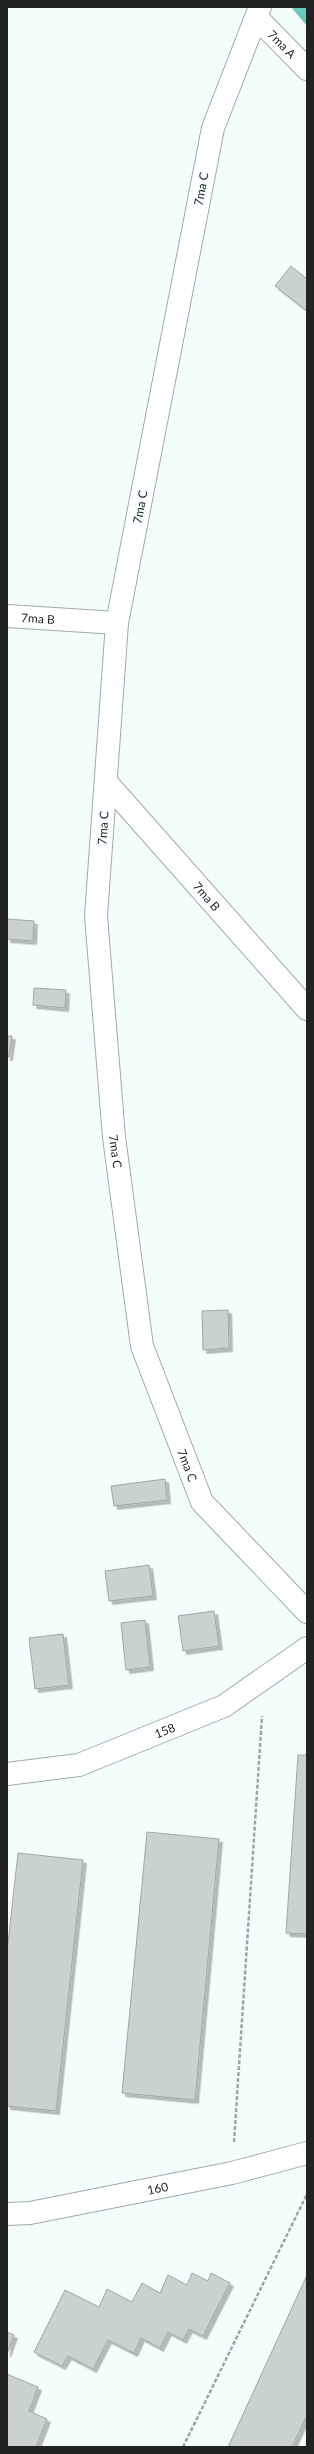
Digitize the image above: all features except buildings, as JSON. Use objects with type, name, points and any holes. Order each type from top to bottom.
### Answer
[{"type":"street","name":"7ma A","points":[[259,12],[307,69]]},
{"type":"street","name":"7ma C","points":[[259,12],[213,128],[117,623],[96,916],[114,1137],[142,1346],[202,1502],[307,1612]]},
{"type":"street","name":"7ma B","points":[[7,616],[117,623]]},
{"type":"street","name":"7ma B","points":[[106,783],[307,1009]]},
{"type":"street","name":"158","points":[[7,1774],[79,1765],[224,1706],[307,1648]]},
{"type":"street","name":"160","points":[[7,2214],[30,2213],[232,2173],[307,2154]]},
{"type":"path","points":[[232,2173],[265,1678]]},
{"type":"path","points":[[183,2447],[307,2194]]},
{"type":"shaded area","points":[[291,7],[307,7],[307,26]]}]
